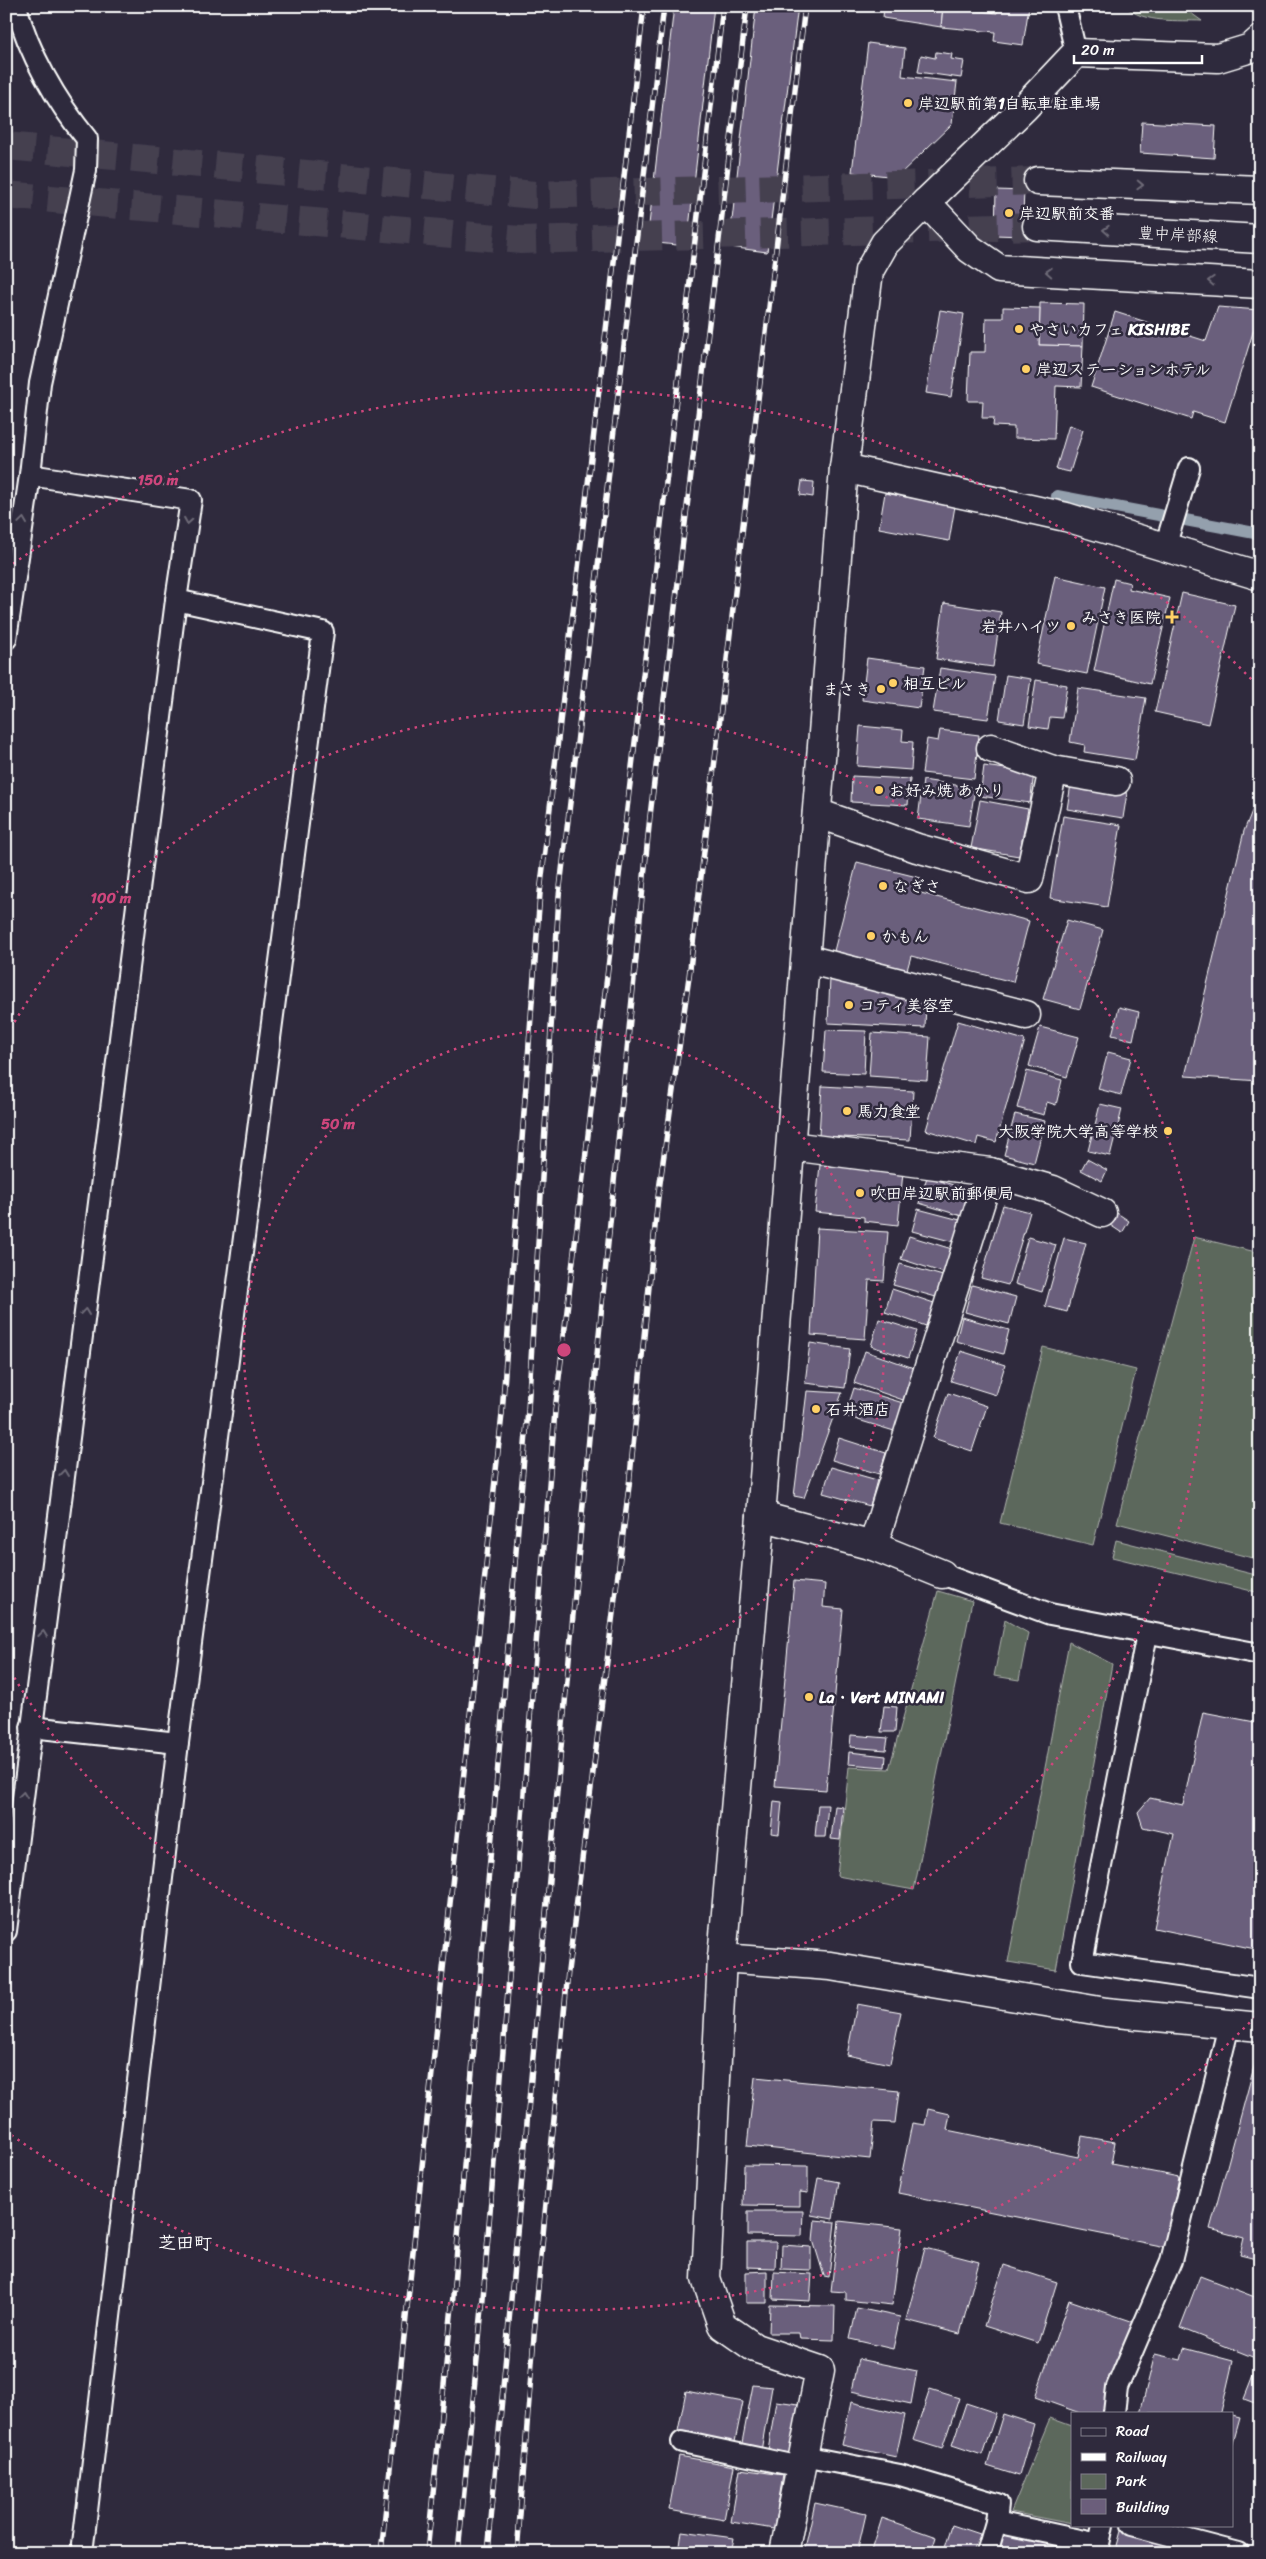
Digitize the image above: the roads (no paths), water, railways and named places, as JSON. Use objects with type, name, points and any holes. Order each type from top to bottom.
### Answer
[{"type":"street","points":[[784,2553],[820,2370],[755,2348],[722,2325],[706,2279],[722,1958],[761,1516],[844,468],[869,271],[885,243],[1024,108],[1076,53],[1218,58],[1257,50]]},
{"type":"street","points":[[1038,181],[1260,190]]},
{"type":"street","points":[[926,202],[970,249],[999,269],[1260,284]]},
{"type":"street","name":"豊中岸部線","points":[[1037,226],[1260,239]]},
{"type":"street","points":[[844,468],[1168,539],[1260,576]]},
{"type":"street","points":[[991,748],[1054,770],[1116,781]]},
{"type":"street","points":[[817,813],[917,848],[1029,879],[1054,770]]},
{"type":"street","points":[[806,959],[1026,1015]]},
{"type":"street","points":[[791,1146],[990,1172],[1053,1190],[1102,1213]]},
{"type":"street","points":[[872,1546],[990,1172]]},
{"type":"street","points":[[761,1516],[872,1546],[942,1574]]},
{"type":"street","points":[[722,1958],[830,1966],[1106,2012],[1229,2026],[1260,2027]]},
{"type":"lane","points":[[6,639],[30,475],[40,383],[86,170],[87,139],[66,114],[23,31],[16,6]]},
{"type":"lane","points":[[1065,6],[1076,53]]},
{"type":"lane","points":[[1168,539],[1189,468]]},
{"type":"lane","points":[[6,1931],[176,600],[191,500],[30,475]]},
{"type":"lane","points":[[82,2553],[178,1743],[323,632],[176,600]]},
{"type":"lane","points":[[942,1574],[1050,1614],[1260,1654]]},
{"type":"lane","points":[[1147,1634],[1082,1962],[1260,1988]]},
{"type":"lane","points":[[31,1727],[178,1743]]},
{"type":"lane","points":[[1114,2412],[1117,2387],[1171,2261],[1229,2026]]},
{"type":"lane","points":[[682,2442],[802,2462],[900,2474],[998,2504],[996,2522],[987,2553]]},
{"type":"lane","points":[[996,2522],[1099,2544],[1103,2526]]},
{"type":"lane","points":[[1136,2526],[1239,2553]]},
{"type":"waterway","points":[[1057,496],[1260,534]]},
{"type":"tunnel","points":[[6,146],[535,195],[1038,181]]},
{"type":"tunnel","points":[[6,195],[521,240],[1037,226]]},
{"type":"railway","points":[[381,2553],[502,1414],[540,893],[644,6]]},
{"type":"railway","points":[[427,2553],[453,2296],[528,1410],[559,896],[664,6]]},
{"type":"railway","points":[[458,2553],[483,2298],[555,1411],[723,6]]},
{"type":"railway","points":[[488,2553],[591,1416],[650,816],[747,6]]},
{"type":"railway","points":[[517,2553],[537,2298],[568,1971],[629,1486],[658,1197],[689,977],[805,6]]},
{"type":"place","name":"岸辺駅前第1自転車駐車場","points":[[908,103]]},
{"type":"place","name":"岸辺駅前交番","points":[[1009,213]]},
{"type":"place","name":"やさいカフェ KISHIBE","points":[[1019,329]]},
{"type":"place","name":"岸辺ステーションホテル","points":[[1026,369]]},
{"type":"place","name":"みさき医院","points":[[1172,617]]},
{"type":"place","name":"岩井ハイツ","points":[[1071,626]]},
{"type":"place","name":"相互ビル","points":[[893,683]]},
{"type":"place","name":"まさき","points":[[881,689]]},
{"type":"place","name":"お好み焼 あかり","points":[[879,790]]},
{"type":"place","name":"なぎさ","points":[[883,886]]},
{"type":"place","name":"かもん","points":[[871,936]]},
{"type":"place","name":"コティ美容室","points":[[849,1005]]},
{"type":"place","name":"馬力食堂","points":[[847,1111]]},
{"type":"place","name":"大阪学院大学高等学校","points":[[1168,1131]]},
{"type":"place","name":"吹田岸辺駅前郵便局","points":[[860,1193]]},
{"type":"place","name":"石井酒店","points":[[816,1409]]},
{"type":"place","name":"La・Vert MINAMI","points":[[809,1697]]},
{"type":"district","name":"芝田町","points":[[185,2243]]}]
